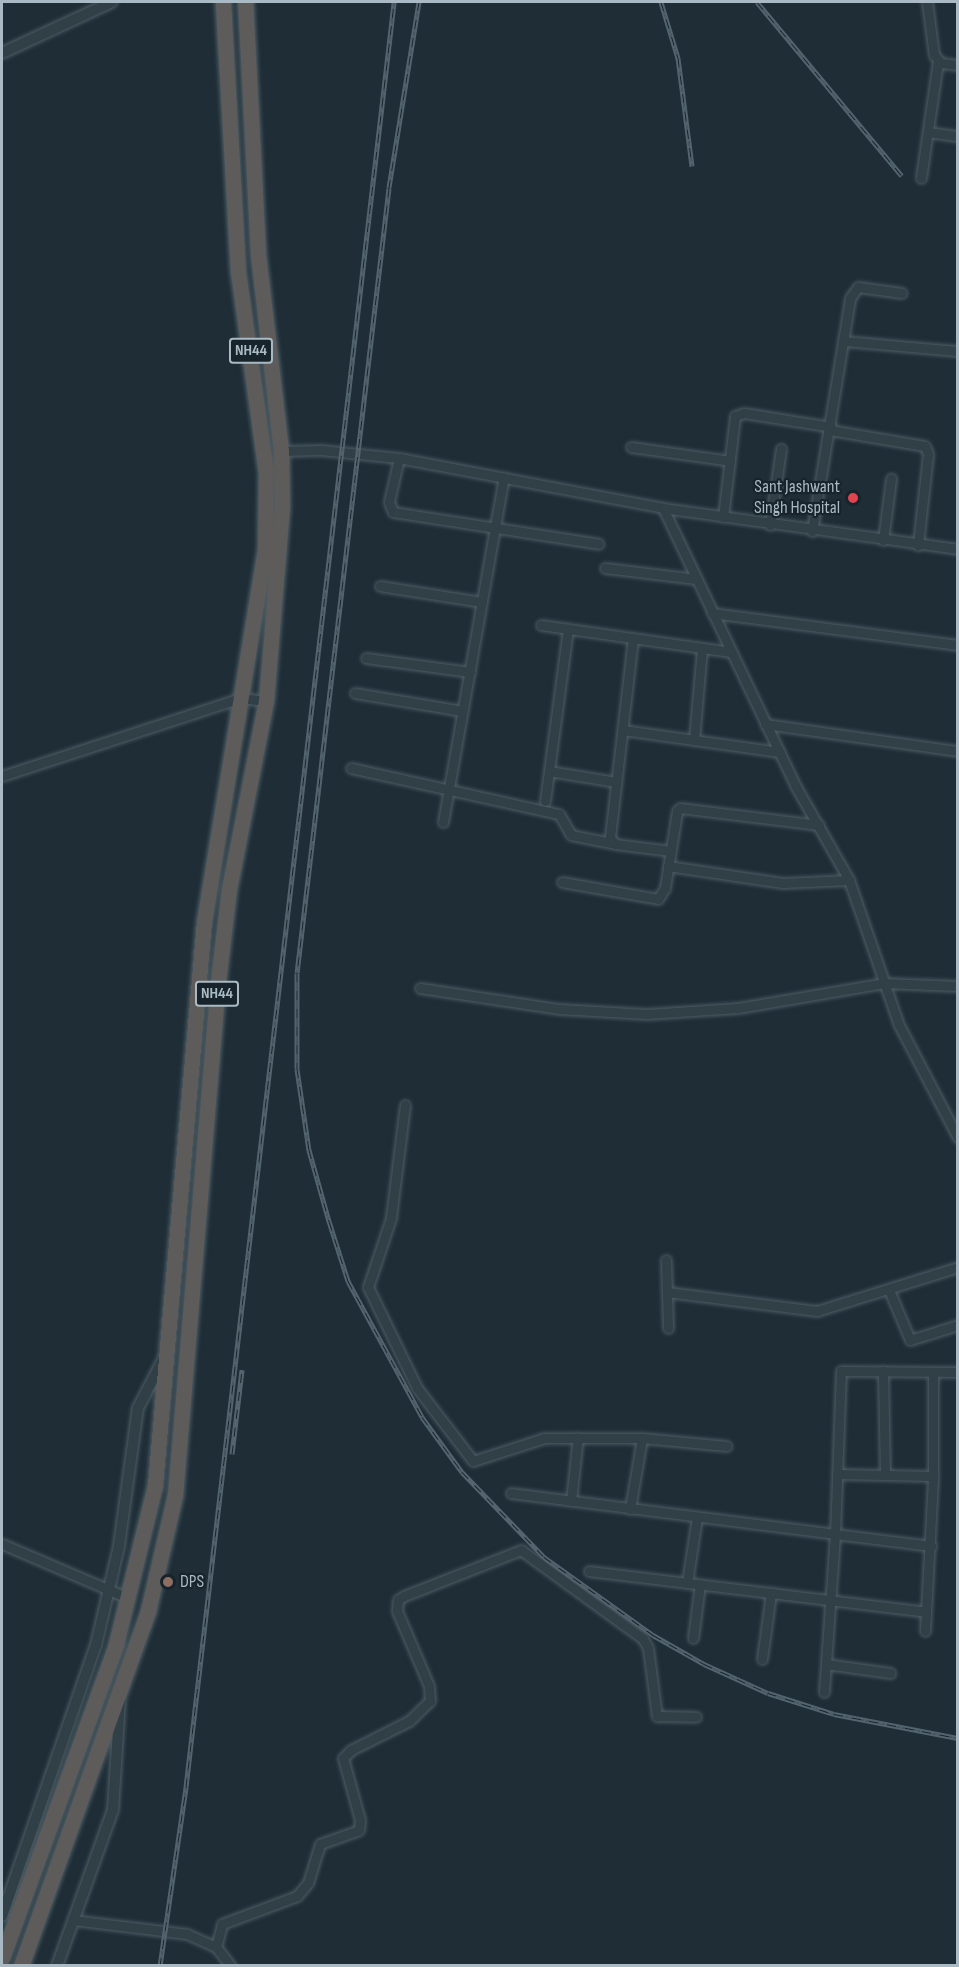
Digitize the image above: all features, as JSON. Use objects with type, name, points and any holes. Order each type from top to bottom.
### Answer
[{"type":"highway","name":"NH44","points":[[2,1958],[116,1644],[155,1485],[204,922],[265,550],[266,473],[238,272],[223,2]]},
{"type":"highway","name":"NH44","points":[[21,1965],[121,1692],[164,1555],[175,1495],[229,889],[266,700],[282,508],[281,451],[258,255],[245,2]]},
{"type":"street","points":[[2,53],[112,2]]},
{"type":"street","points":[[921,178],[938,61],[932,50],[927,2]]},
{"type":"street","points":[[938,61],[957,65]]},
{"type":"street","points":[[928,132],[957,136]]},
{"type":"street","points":[[812,531],[850,298],[855,289],[902,293]]},
{"type":"street","points":[[843,341],[957,351]]},
{"type":"street","points":[[723,517],[733,420],[740,413],[925,446],[928,454],[918,545]]},
{"type":"street","points":[[632,447],[729,461]]},
{"type":"street","points":[[770,525],[781,449]]},
{"type":"street","points":[[281,451],[321,450],[399,458],[663,508],[812,531],[957,549]]},
{"type":"street","points":[[399,458],[389,502],[393,512],[599,544]]},
{"type":"street","points":[[443,822],[504,477]]},
{"type":"street","points":[[883,540],[891,479]]},
{"type":"street","points":[[663,508],[765,724],[849,880],[884,983],[912,1053],[957,1138]]},
{"type":"street","points":[[605,568],[696,579]]},
{"type":"street","points":[[380,586],[482,602]]},
{"type":"street","points":[[712,613],[957,645]]},
{"type":"street","points":[[541,625],[730,652]]},
{"type":"street","points":[[545,801],[568,629]]},
{"type":"street","points":[[611,843],[633,638]]},
{"type":"street","points":[[694,740],[702,648]]},
{"type":"street","points":[[366,658],[470,672]]},
{"type":"street","points":[[355,693],[463,711]]},
{"type":"street","points":[[2,776],[242,698],[266,700]]},
{"type":"street","points":[[765,724],[957,751]]},
{"type":"street","points":[[623,730],[779,752]]},
{"type":"street","points":[[351,768],[448,792],[561,815],[572,835],[671,852]]},
{"type":"street","points":[[549,771],[616,782]]},
{"type":"street","points":[[562,882],[658,899],[663,895],[680,808],[819,825]]},
{"type":"street","points":[[668,866],[783,883],[849,880]]},
{"type":"street","points":[[420,988],[559,1009],[647,1014],[738,1008],[884,983],[957,986]]},
{"type":"street","points":[[405,1105],[391,1218],[368,1287],[405,1368],[474,1461],[544,1438],[642,1438],[727,1446]]},
{"type":"street","points":[[666,1260],[668,1328]]},
{"type":"street","points":[[667,1292],[817,1311],[957,1267]]},
{"type":"street","points":[[889,1290],[910,1340],[957,1325]]},
{"type":"street","points":[[2,1916],[67,1734],[110,1591],[138,1408],[166,1355]]},
{"type":"street","points":[[824,1692],[835,1534],[841,1371],[957,1372]]},
{"type":"street","points":[[883,1371],[885,1475]]},
{"type":"street","points":[[925,1631],[931,1546],[933,1372]]},
{"type":"street","points":[[572,1501],[578,1437]]},
{"type":"street","points":[[630,1509],[642,1438]]},
{"type":"street","points":[[837,1474],[933,1476]]},
{"type":"street","points":[[511,1494],[931,1546]]},
{"type":"street","points":[[687,1582],[697,1517]]},
{"type":"street","points":[[2,1544],[128,1598]]},
{"type":"street","points":[[216,1947],[222,1924],[297,1896],[308,1883],[320,1844],[359,1830],[360,1820],[343,1758],[351,1750],[409,1722],[430,1701],[429,1686],[397,1611],[398,1600],[404,1596],[521,1550],[646,1644],[657,1716],[696,1718]]},
{"type":"street","points":[[589,1571],[926,1612]]},
{"type":"street","points":[[693,1638],[700,1584]]},
{"type":"street","points":[[762,1659],[771,1593]]},
{"type":"street","points":[[826,1664],[890,1673]]},
{"type":"street","points":[[57,1965],[112,1810],[121,1692]]},
{"type":"street","points":[[74,1920],[174,1930],[216,1947],[231,1965]]},
{"type":"railway","points":[[160,1966],[186,1787],[394,2]]},
{"type":"railway","points":[[419,2],[389,188],[297,973],[297,1069],[309,1150],[329,1221],[348,1281],[422,1417],[462,1472],[544,1557],[653,1635],[704,1664],[768,1693],[834,1714],[958,1738]]},
{"type":"railway","points":[[661,2],[678,58],[692,166]]},
{"type":"railway","points":[[757,2],[902,176]]},
{"type":"railway","points":[[232,1454],[242,1370]]},
{"type":"place","name":"Sant Jashwant Singh Hospital","points":[[853,498]]},
{"type":"place","name":"DPS","points":[[168,1582]]}]
